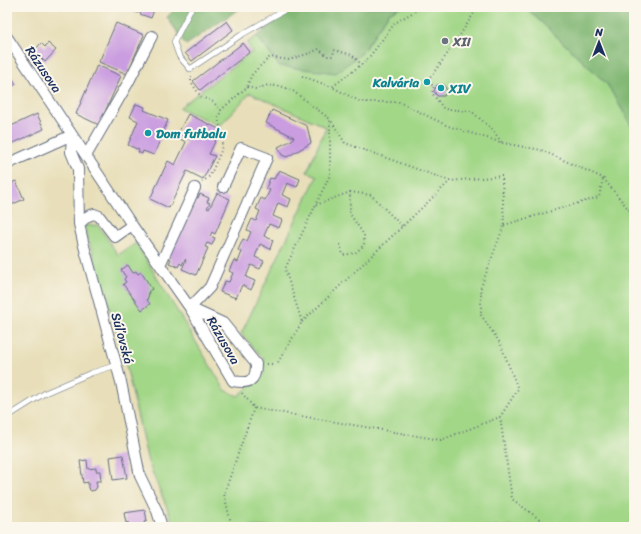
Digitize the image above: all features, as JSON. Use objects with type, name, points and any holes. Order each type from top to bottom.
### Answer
[{"type":"street","points":[[86,156],[128,83],[152,36]]},
{"type":"street","name":"Rázusova","points":[[7,37],[132,225],[190,308],[233,381],[244,383],[251,380],[256,373],[256,364],[223,323],[190,308]]},
{"type":"street","points":[[7,164],[72,135]]},
{"type":"street","name":"Súľovská","points":[[72,135],[71,152],[78,169],[79,224],[84,246],[117,365],[140,476],[162,527]]},
{"type":"street","points":[[190,308],[210,287],[267,158],[241,148],[223,187]]},
{"type":"street","points":[[160,265],[195,188]]},
{"type":"street","points":[[79,224],[88,216],[94,214],[99,216],[115,237],[132,225]]},
{"type":"lane","points":[[192,7],[174,42],[179,56],[190,69],[241,35],[290,7]]},
{"type":"lane","points":[[7,417],[45,393],[91,373],[117,365]]},
{"type":"path","points":[[332,87],[367,60],[395,22],[422,7]]},
{"type":"path","points":[[478,7],[453,46],[427,82],[434,86],[432,93],[444,109],[471,111],[492,128],[503,143]]},
{"type":"path","points":[[195,188],[210,176],[221,150],[224,131],[220,126],[218,118],[221,110],[247,87],[251,76],[270,57],[288,60],[319,49],[327,56],[333,56],[334,50],[352,55],[361,64]]},
{"type":"path","points":[[190,69],[191,82],[201,97],[212,101],[221,110]]},
{"type":"path","points":[[302,76],[332,87],[360,102],[399,102],[448,126],[503,143],[541,150],[603,178],[634,216]]},
{"type":"path","points":[[233,381],[254,408],[441,440],[500,417],[518,389],[500,343],[481,315],[481,286],[504,225],[502,176],[450,181],[345,143],[330,119],[293,91],[284,87],[268,85],[256,89],[247,87]]},
{"type":"path","points":[[302,322],[285,268],[330,175],[330,119]]},
{"type":"path","points":[[504,225],[599,197],[603,178]]},
{"type":"path","points":[[256,364],[277,364],[302,322],[450,181]]},
{"type":"path","points":[[315,206],[350,192],[371,195],[402,227]]},
{"type":"path","points":[[340,244],[343,255],[355,253],[364,245],[364,235],[350,214],[350,192]]},
{"type":"path","points":[[232,527],[224,494],[254,408]]},
{"type":"path","points":[[500,417],[512,499],[550,527]]},
{"type":"green space","points":[[177,7],[242,7],[186,45],[167,17]]},
{"type":"green space","points":[[293,7],[400,7],[389,13],[361,54],[336,73],[279,66],[257,36]]},
{"type":"green space","points":[[400,7],[525,7],[607,84],[634,130],[634,527],[175,527],[148,462],[123,352],[84,226],[98,225],[118,255],[136,243],[225,390],[238,396],[263,375],[264,359],[241,334],[317,176],[307,172],[326,127],[250,93],[220,126],[179,108],[252,52],[247,43],[257,36],[279,66],[361,54],[389,13]]},
{"type":"green space","points":[[525,7],[634,7],[634,130],[607,84]]},
{"type":"building","points":[[129,7],[140,7],[138,13],[128,9]]},
{"type":"building","points":[[143,7],[153,7],[154,10],[151,18],[140,14]]},
{"type":"building","points":[[227,21],[233,30],[192,61],[185,53]]},
{"type":"building","points":[[116,23],[144,35],[127,74],[99,62]]},
{"type":"building","points":[[41,43],[45,47],[48,43],[56,50],[45,62],[34,51]]},
{"type":"building","points":[[243,43],[250,52],[200,90],[193,81]]},
{"type":"building","points":[[97,65],[121,76],[99,125],[76,114]]},
{"type":"building","points":[[7,70],[16,84],[7,90]]},
{"type":"building","name":"XIV","points":[[437,85],[444,85],[447,91],[444,96],[437,96],[434,91]]},
{"type":"building","name":"Dom futbalu","points":[[136,104],[145,107],[144,110],[168,120],[154,155],[143,151],[142,154],[138,152],[139,150],[128,145],[138,121],[130,117]]},
{"type":"building","points":[[272,110],[307,126],[311,143],[287,157],[282,155],[278,147],[292,140],[294,137],[266,123]]},
{"type":"building","points":[[37,114],[44,129],[7,146],[7,128]]},
{"type":"building","points":[[188,114],[221,130],[209,154],[215,156],[203,179],[187,171],[169,208],[150,199],[168,161],[175,165],[186,142],[176,137]]},
{"type":"building","points":[[279,170],[300,179],[297,187],[287,183],[282,195],[291,199],[288,207],[278,203],[273,216],[282,220],[279,228],[269,224],[264,236],[273,240],[270,249],[260,244],[255,257],[264,261],[260,269],[251,265],[246,277],[255,281],[251,290],[242,285],[236,298],[220,292],[225,281],[229,282],[233,273],[229,271],[234,260],[238,262],[242,252],[238,250],[243,239],[247,241],[251,232],[247,230],[252,219],[256,221],[260,211],[256,209],[261,198],[265,200],[270,190],[266,188],[270,178],[274,179]]},
{"type":"building","points":[[16,181],[24,199],[7,207],[7,185]]},
{"type":"building","points":[[217,193],[230,199],[215,234],[212,232],[210,236],[215,238],[212,245],[207,243],[205,247],[208,248],[196,275],[182,269],[186,260],[185,259],[182,265],[180,263],[178,267],[169,263],[171,259],[168,258],[196,197],[198,198],[200,194],[209,198],[207,202],[210,203],[207,208],[209,209]]},
{"type":"building","points":[[128,265],[133,273],[136,271],[138,274],[141,272],[152,289],[148,292],[149,294],[147,300],[150,304],[142,310],[123,284],[126,282],[124,279],[126,277],[121,270]]},
{"type":"building","points":[[123,455],[127,478],[113,480],[110,457]]},
{"type":"building","points":[[87,460],[88,469],[96,468],[96,471],[100,471],[101,481],[96,481],[97,487],[95,490],[91,491],[88,488],[88,482],[83,483],[80,461]]},
{"type":"building","points":[[145,510],[147,521],[144,522],[145,527],[129,527],[128,522],[126,523],[124,513]]},
{"type":"place","name":"XII","points":[[445,41]]},
{"type":"place","name":"Kalvária","points":[[427,82]]},
{"type":"place","name":"XIV","points":[[441,88]]},
{"type":"place","name":"Dom futbalu","points":[[148,133]]}]
